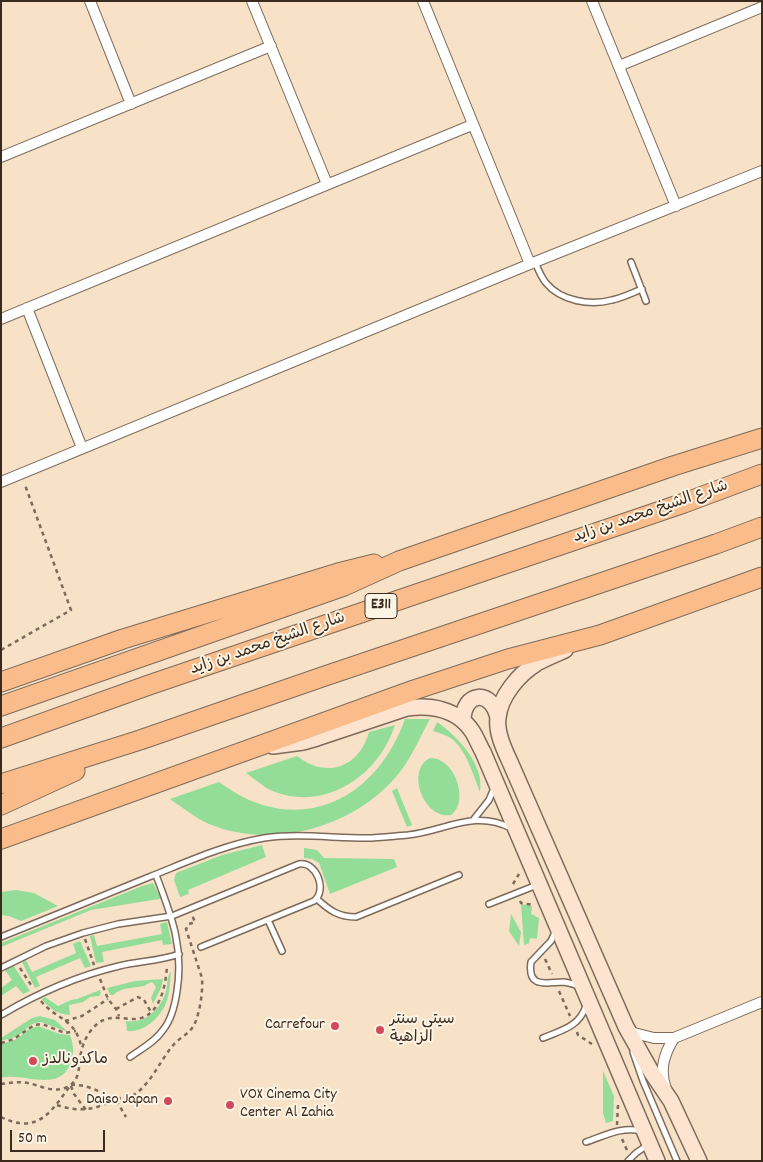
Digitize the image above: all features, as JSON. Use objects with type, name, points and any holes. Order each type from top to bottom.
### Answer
[{"type":"highway","points":[[673,466],[726,439],[762,424]]},
{"type":"highway","points":[[1,706],[344,586],[400,561],[673,466],[762,438]]},
{"type":"highway","name":"شارع الشيخ محمد بن زايد","points":[[1,738],[158,682],[684,503],[762,474]]},
{"type":"highway","points":[[1,784],[140,740],[762,527]]},
{"type":"highway","points":[[1,682],[123,639],[338,573],[365,566],[400,561]]},
{"type":"highway","points":[[1,839],[414,690],[480,668],[600,635],[762,577]]},
{"type":"highway","points":[[1,805],[140,740]]},
{"type":"street","points":[[90,1],[131,104]]},
{"type":"street","points":[[252,1],[327,184]]},
{"type":"street","points":[[423,1],[472,125],[532,263]]},
{"type":"street","points":[[592,1],[676,206]]},
{"type":"street","points":[[619,66],[762,7]]},
{"type":"street","points":[[1,157],[271,46]]},
{"type":"street","points":[[1,319],[472,125]]},
{"type":"street","points":[[1,482],[532,263],[762,171]]},
{"type":"street","points":[[27,308],[82,448]]},
{"type":"street","points":[[498,718],[503,701],[512,686],[524,673],[538,663],[600,635]]},
{"type":"street","points":[[463,721],[464,707],[472,699],[484,698],[494,704],[507,755],[626,1027],[652,1073],[668,1095]]},
{"type":"street","points":[[259,746],[302,742],[407,708],[422,706],[437,708],[451,713],[463,721],[471,730],[479,745],[657,1161]]},
{"type":"street","points":[[626,1027],[634,1032],[654,1038],[674,1038],[762,1002]]},
{"type":"street","points":[[674,1038],[664,1060],[662,1072],[664,1084],[699,1161]]},
{"type":"lane","points":[[630,262],[646,300]]},
{"type":"lane","points":[[532,263],[552,289],[562,296],[572,299],[586,302],[612,300],[642,289]]},
{"type":"lane","points":[[474,819],[486,805],[496,784]]},
{"type":"lane","points":[[1,937],[207,853],[264,838],[303,835],[350,838],[390,837],[438,830],[474,819],[493,821],[515,830]]},
{"type":"lane","points":[[1,968],[46,946],[83,933],[118,924],[172,916],[302,863],[312,867],[321,886],[321,893],[317,899],[201,947]]},
{"type":"lane","points":[[130,1057],[156,1038],[168,1022],[176,998],[180,969],[177,934],[156,874]]},
{"type":"lane","points":[[317,899],[340,916],[356,917],[459,875]]},
{"type":"lane","points":[[489,904],[538,885]]},
{"type":"lane","points":[[268,920],[282,951]]},
{"type":"lane","points":[[543,1038],[574,1025],[583,1014],[585,994],[570,983],[541,983],[532,974],[531,962],[551,940],[556,927]]},
{"type":"lane","points":[[1,1015],[37,995],[78,978],[112,968],[179,954]]},
{"type":"lane","points":[[626,1027],[643,1081],[678,1161]]},
{"type":"lane","points":[[586,1142],[619,1130],[632,1129],[647,1138],[628,1161]]},
{"type":"path","points":[[1,650],[71,610],[20,474]]},
{"type":"path","points":[[1,1117],[18,1122],[38,1121],[47,1117],[78,1076],[82,1047],[88,1034],[102,1021],[113,1017],[139,1018],[156,1008],[166,977],[167,958]]},
{"type":"path","points":[[15,960],[49,1011],[76,1031],[82,1047]]},
{"type":"path","points":[[116,1009],[138,997],[144,1000],[151,1012]]},
{"type":"path","points":[[65,1021],[82,1016],[108,999]]},
{"type":"path","points":[[1,1043],[14,1039],[34,1024],[46,1025],[65,1033],[76,1031]]},
{"type":"path","points":[[1,1084],[26,1082],[59,1090],[70,1085]]},
{"type":"path","points":[[70,1085],[86,1110]]},
{"type":"path","points":[[56,1104],[71,1109],[86,1110],[101,1106],[115,1098],[126,1117]]},
{"type":"green space","points":[[405,719],[430,719],[414,750],[395,778],[377,795],[356,810],[309,830],[284,834],[258,835],[233,832],[204,822],[170,799],[219,782],[249,800],[275,808],[300,810],[323,805],[345,796],[364,782],[380,765],[394,743]]},
{"type":"green space","points":[[437,722],[453,735],[468,752],[478,772],[480,792],[462,750],[452,739],[433,731]]},
{"type":"green space","points":[[395,725],[377,759],[364,773],[332,792],[313,797],[294,797],[275,792],[263,786],[246,773],[297,756],[319,767],[330,768],[340,766],[358,754],[369,732]]},
{"type":"green space","points":[[430,758],[439,760],[446,765],[453,772],[457,781],[459,800],[457,809],[451,815],[441,814],[433,810],[421,793],[419,773],[423,764]]},
{"type":"green space","points":[[397,788],[412,825],[407,827],[392,791]]},
{"type":"green space","points":[[262,845],[266,857],[188,890],[189,894],[180,897],[174,880],[176,873],[222,855]]},
{"type":"green space","points":[[304,848],[317,850],[324,858],[394,859],[397,867],[330,894],[319,863],[312,859],[304,858]]},
{"type":"green space","points":[[153,883],[161,898],[159,899],[91,910],[1,947],[1,943]]},
{"type":"green space","points":[[16,890],[34,893],[58,906],[21,921],[1,915],[1,892]]},
{"type":"green space","points":[[521,904],[532,906],[531,914],[539,918],[537,939],[530,938],[529,943],[524,945]]},
{"type":"green space","points":[[511,914],[521,932],[519,946],[509,931]]},
{"type":"green space","points":[[167,922],[172,944],[163,945],[162,940],[102,952],[104,962],[96,963],[90,936],[94,935],[97,946],[162,934],[160,924]]},
{"type":"green space","points":[[80,941],[91,966],[85,968],[80,958],[36,977],[40,986],[35,988],[22,962],[26,960],[32,972],[76,953],[73,944]]},
{"type":"green space","points":[[13,965],[30,991],[23,994],[16,986],[1,996],[1,988],[12,980],[5,970]]},
{"type":"green space","points":[[171,972],[170,988],[163,1010],[147,1026],[134,1031],[127,1031],[126,1021],[146,1018],[160,1004],[164,998]]},
{"type":"green space","points":[[163,979],[153,1004],[151,998],[156,987],[151,982],[144,986],[124,989],[114,995],[110,995],[107,988],[135,981]]},
{"type":"green space","points":[[100,990],[99,996],[90,997],[83,1002],[69,1005],[70,1015],[54,1010],[42,999],[45,997],[58,1006]]},
{"type":"green space","points":[[40,1016],[55,1020],[68,1032],[37,1022],[15,1037],[1,1041],[1,1038],[32,1018]]},
{"type":"green space","points":[[38,1026],[60,1034],[70,1035],[73,1046],[70,1065],[57,1078],[48,1080],[19,1077],[1,1078],[1,1044],[17,1039],[29,1029]]},
{"type":"green space","points":[[603,1071],[614,1096],[613,1121],[606,1123],[603,1113]]},
{"type":"place","name":"Carrefour","points":[[335,1026]]},
{"type":"place","name":"سيتي سنتر الزاهية","points":[[380,1030]]},
{"type":"place","name":"ماكدونالدز","points":[[33,1061]]},
{"type":"place","name":"Daiso Japan","points":[[168,1101]]},
{"type":"place","name":"VOX Cinema City Center Al Zahia","points":[[230,1105]]}]
